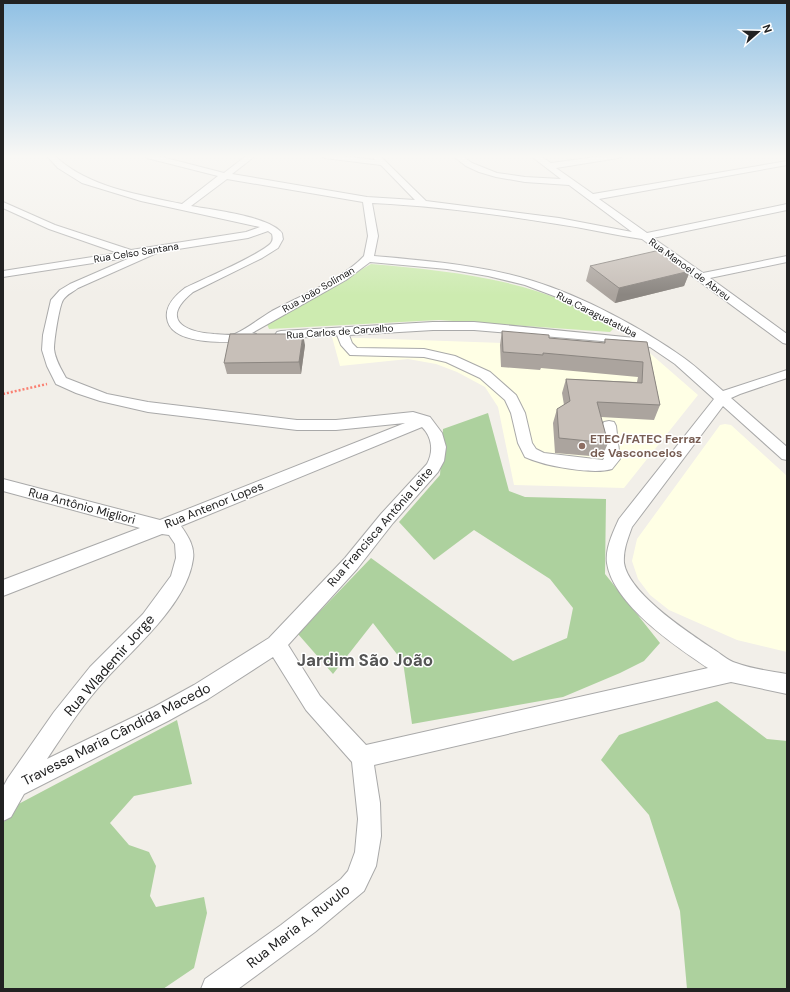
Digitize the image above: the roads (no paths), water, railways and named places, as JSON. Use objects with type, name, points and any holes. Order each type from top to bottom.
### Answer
[{"type":"street","points":[[165,202],[256,222],[273,230]]},
{"type":"street","points":[[185,206],[190,202]]},
{"type":"street","name":"Rua João Soliman","points":[[237,338],[279,312],[340,279],[368,258],[372,237],[371,216],[368,202]]},
{"type":"street","points":[[410,202],[559,221],[618,233],[646,236],[787,207]]},
{"type":"street","name":"Rua Manoel de Abreu","points":[[600,202],[784,335]]},
{"type":"street","points":[[3,205],[52,227],[129,253]]},
{"type":"street","name":"Rua Celso Santana","points":[[3,274],[273,230]]},
{"type":"street","name":"Rua Carlos de Carvalho","points":[[273,230],[278,239],[274,246],[258,256],[189,290],[179,298],[174,306],[172,318],[175,326],[203,338],[237,338],[433,326],[474,326],[612,338],[654,344]]},
{"type":"street","points":[[158,249],[74,286],[64,292],[57,300],[49,334],[48,350],[52,366],[61,381],[105,398],[148,407],[297,425],[336,425],[409,416],[425,420]]},
{"type":"street","name":"Rua Caraguatatuba","points":[[368,258],[447,266],[488,273],[529,283],[566,297],[632,330],[680,362],[787,455]]},
{"type":"street","points":[[701,276],[787,259]]},
{"type":"street","name":"Rua Carlos de Carvalho","points":[[612,338],[632,330]]},
{"type":"street","points":[[343,331],[343,339],[347,347],[354,352],[424,353],[450,359],[486,375],[511,398],[518,413],[525,443],[530,453],[541,458],[598,466],[607,465],[612,458],[608,426]]},
{"type":"street","points":[[787,374],[736,391],[723,398],[625,524],[616,546],[616,568],[631,595],[652,616],[731,672],[787,684]]},
{"type":"street","name":"Rua Antenor Lopes","points":[[3,588],[161,527],[425,420]]},
{"type":"street","name":"Rua Francisca Antônia Leite","points":[[276,644],[362,552],[391,514],[422,480],[437,460],[440,446],[435,432],[425,420]]},
{"type":"street","name":"Rua Antônio Migliori","points":[[3,485],[161,527]]},
{"type":"street","name":"Rua Wlademir Jorge","points":[[3,809],[16,786],[61,719],[97,674],[150,620],[179,579],[185,558],[183,543],[174,529],[161,527]]},
{"type":"street","points":[[276,644],[313,703],[362,757],[731,672]]},
{"type":"street","name":"Travessa Maria Cândida Macedo","points":[[16,786],[161,714],[207,688],[276,644]]},
{"type":"street","name":"Rua Maria A. Ruvulo","points":[[215,989],[320,912],[357,880],[364,863],[370,811],[362,757]]},
{"type":"place","name":"ETEC/FATEC Ferraz de Vasconcelos","points":[[582,446]]},
{"type":"district","name":"Jardim São João","points":[[365,660]]}]
